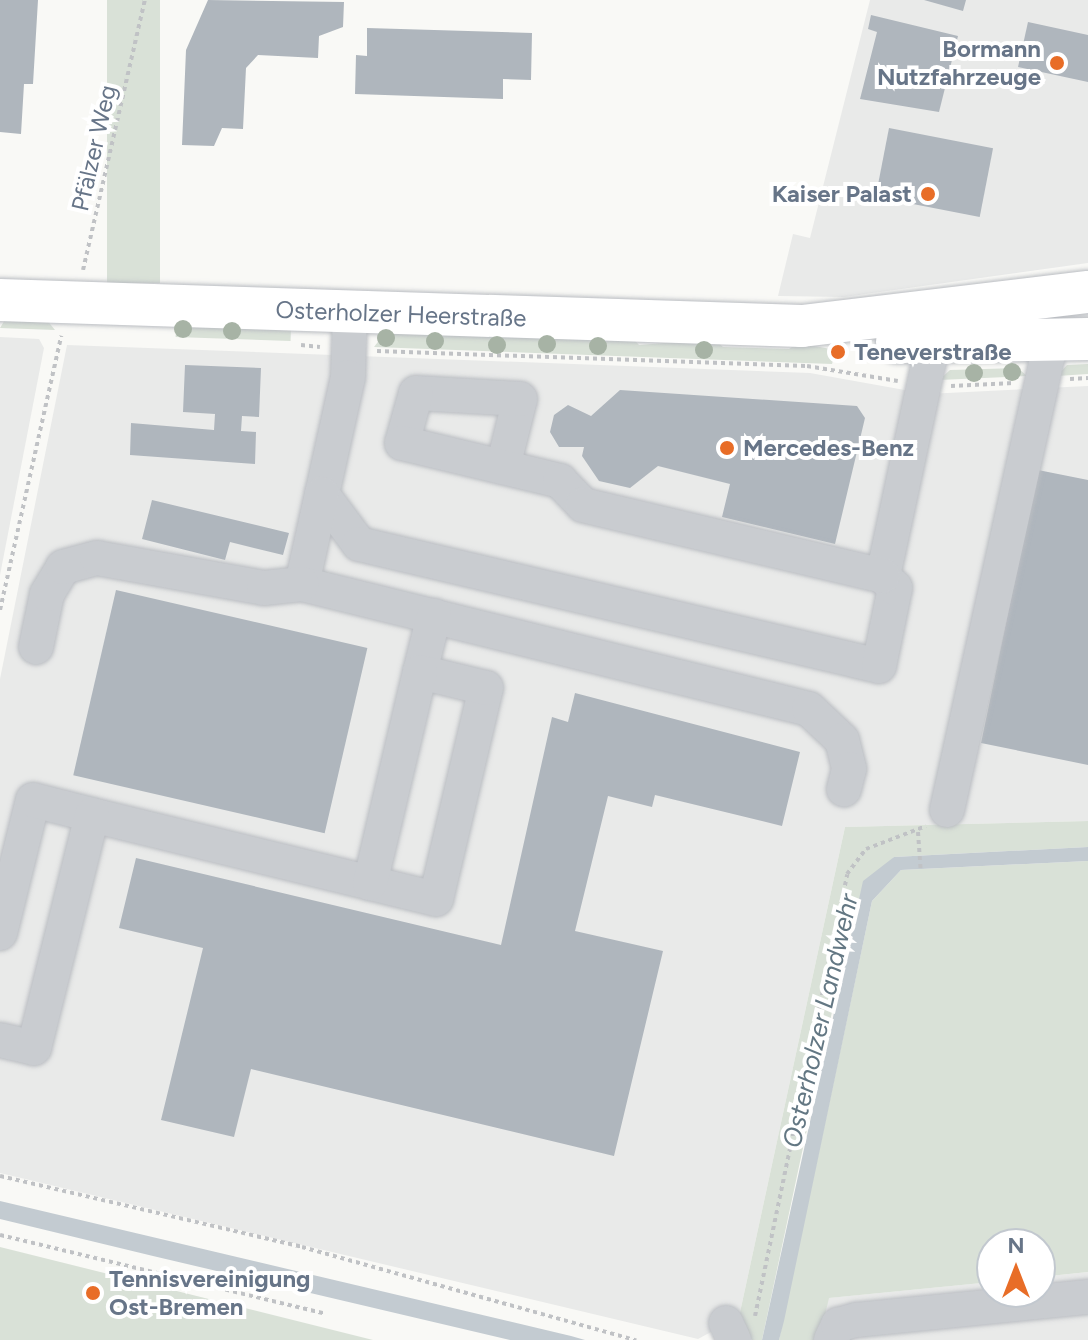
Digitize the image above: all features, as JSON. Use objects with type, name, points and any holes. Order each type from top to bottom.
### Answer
[{"type":"main road","name":"Osterholzer Heerstraße","points":[[0,300],[66,319],[350,331],[802,326],[1088,292]]},
{"type":"main road","name":"Osterholzer Heerstraße","points":[[802,326],[933,342],[1070,339]]},
{"type":"lane","points":[[302,584],[322,494],[350,331]]},
{"type":"lane","points":[[947,810],[1045,381],[1070,339]]},
{"type":"lane","points":[[883,576],[927,386],[933,342]]},
{"type":"lane","points":[[322,494],[359,544],[879,666],[895,588],[883,576],[583,505],[560,481],[503,467]]},
{"type":"lane","points":[[36,647],[47,594],[63,567],[97,558],[264,588],[302,584],[809,709],[842,740],[849,769],[844,789]]},
{"type":"lane","points":[[370,883],[434,616]]},
{"type":"lane","points":[[0,933],[33,800],[436,899],[486,688],[420,672]]},
{"type":"lane","points":[[0,1040],[34,1048],[92,815]]},
{"type":"lane","points":[[831,1340],[838,1325],[856,1320],[1088,1297]]},
{"type":"path","name":"Pfälzer Weg","points":[[0,610],[66,319],[145,0]]},
{"type":"path","points":[[350,331],[807,366],[927,386],[1088,378]]},
{"type":"path","points":[[731,1334],[753,1328],[847,874],[866,849],[918,832],[947,810]]},
{"type":"path","points":[[918,832],[921,871]]},
{"type":"path","points":[[0,1176],[302,1247],[636,1340]]},
{"type":"path","points":[[0,1235],[326,1314]]},
{"type":"shaded area","points":[[107,0],[160,0],[160,283],[107,283]]},
{"type":"shaded area","points":[[870,0],[1088,0],[1088,263],[844,297],[778,296],[793,234],[810,238]]},
{"type":"shaded area","points":[[6,318],[46,319],[55,330],[0,328]]},
{"type":"shaded area","points":[[176,326],[291,330],[291,341],[176,337]]},
{"type":"shaded area","points":[[387,330],[632,337],[639,345],[714,339],[723,347],[789,349],[798,343],[836,350],[832,364],[374,347]]},
{"type":"shaded area","points":[[0,337],[39,339],[44,348],[0,575]]},
{"type":"shaded area","points":[[67,345],[810,373],[927,394],[1088,386],[1088,821],[845,827],[739,1317],[698,1339],[0,1173],[0,679]]},
{"type":"shaded area","points":[[1088,364],[1088,374],[1057,376],[1067,365]]},
{"type":"shaded area","points":[[1018,368],[1027,376],[939,380],[950,370]]},
{"type":"shaded area","points":[[1088,821],[1088,847],[894,857],[855,904],[762,1340],[752,1340],[739,1317],[845,827]]},
{"type":"shaded area","points":[[1088,847],[1088,861],[901,870],[872,901],[784,1321],[779,1340],[762,1340],[863,881],[894,857]]},
{"type":"shaded area","points":[[1088,861],[1088,1272],[1056,1275],[1056,1228],[976,1228],[976,1284],[829,1298],[819,1340],[779,1340],[872,901],[901,870]]},
{"type":"shaded area","points":[[0,1201],[585,1340],[510,1340],[153,1256],[0,1219]]},
{"type":"shaded area","name":"Tennisvereinigung Ost-Bremen","points":[[0,1247],[373,1340],[0,1340]]},
{"type":"shaded area","points":[[1088,1272],[1088,1340],[819,1340],[828,1298],[976,1284],[976,1308],[1056,1308],[1056,1275]]},
{"type":"building","points":[[0,0],[38,0],[33,84],[24,84],[21,134],[0,132]]},
{"type":"building","points":[[208,0],[344,2],[343,27],[319,36],[318,58],[258,55],[246,68],[243,129],[222,128],[214,146],[182,145],[186,50]]},
{"type":"building","points":[[924,0],[966,0],[963,11]]},
{"type":"building","points":[[871,15],[958,36],[939,112],[860,99],[877,32],[868,29]]},
{"type":"building","points":[[1028,22],[1088,35],[1088,82],[1018,67]]},
{"type":"building","points":[[367,28],[532,33],[531,80],[503,79],[503,99],[355,94],[356,55],[367,56]]},
{"type":"building","points":[[889,128],[993,148],[980,217],[876,197]]},
{"type":"building","points":[[185,365],[261,368],[259,417],[242,416],[241,431],[256,432],[255,464],[130,455],[131,423],[214,430],[215,414],[183,412]]},
{"type":"building","points":[[620,390],[857,406],[865,418],[835,544],[722,517],[730,484],[658,466],[630,488],[599,481],[582,456],[584,447],[559,447],[550,432],[554,415],[568,405],[591,416]]},
{"type":"building","points":[[1038,470],[1088,480],[1088,765],[981,743]]},
{"type":"building","points":[[152,500],[289,533],[283,555],[230,542],[225,560],[142,539]]},
{"type":"building","points":[[116,590],[367,648],[325,833],[73,775]]},
{"type":"building","points":[[575,693],[800,752],[782,826],[655,795],[652,807],[608,796],[575,931],[663,951],[614,1156],[251,1069],[234,1137],[161,1120],[203,948],[119,928],[136,858],[501,945],[552,717],[568,722]]},
{"type":"place","name":"Bormann Nutzfahrzeuge","points":[[1057,63]]},
{"type":"place","name":"Kaiser Palast","points":[[928,194]]},
{"type":"place","name":"Teneverstraße","points":[[838,352]]},
{"type":"place","name":"Mercedes-Benz","points":[[727,448]]},
{"type":"place","name":"Tennisvereinigung Ost-Bremen","points":[[93,1293]]},
{"type":"water label","name":"Osterholzer Landwehr","points":[[821,1021]]}]
